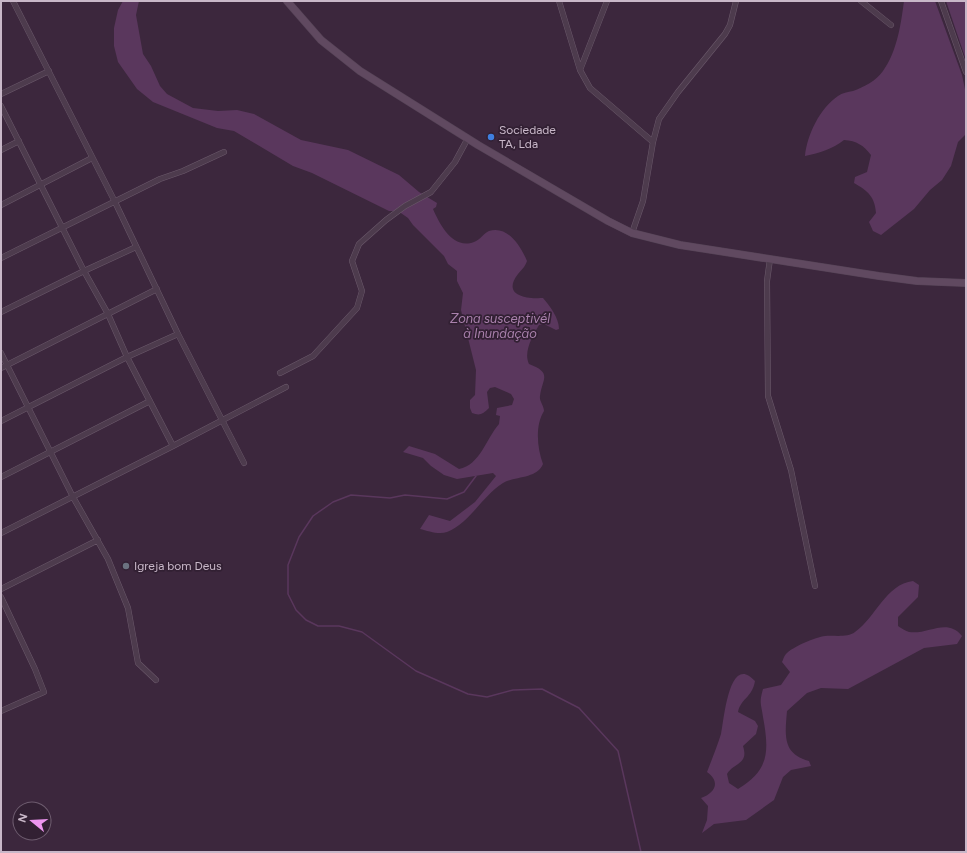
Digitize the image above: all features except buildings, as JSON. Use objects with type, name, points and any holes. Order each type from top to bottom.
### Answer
[{"type":"main road","points":[[287,1],[321,40],[360,71],[468,138],[608,221],[632,233],[680,245],[770,259],[917,281],[966,283]]},
{"type":"street","points":[[13,1],[115,202],[178,334],[244,463]]},
{"type":"street","points":[[559,1],[580,70],[590,88],[652,142]]},
{"type":"street","points":[[580,70],[607,1]]},
{"type":"street","points":[[632,233],[643,200],[652,142],[659,119],[725,34],[730,25],[736,1]]},
{"type":"street","points":[[861,1],[891,25]]},
{"type":"street","points":[[941,1],[966,72]]},
{"type":"street","points":[[1,94],[49,72]]},
{"type":"street","points":[[1,106],[84,271],[108,314],[127,357],[173,446]]},
{"type":"street","points":[[280,373],[313,356],[358,308],[362,291],[352,261],[359,244],[405,206],[430,192],[455,162],[468,138]]},
{"type":"street","points":[[1,150],[19,141]]},
{"type":"street","points":[[1,258],[168,175],[183,171],[224,152]]},
{"type":"street","points":[[1,205],[92,158]]},
{"type":"street","points":[[1,312],[136,247]]},
{"type":"street","points":[[770,259],[767,281],[768,396],[791,470],[815,586]]},
{"type":"street","points":[[1,368],[157,289]]},
{"type":"street","points":[[1,421],[127,357],[178,334]]},
{"type":"street","points":[[1,353],[52,452],[73,497],[108,559],[126,601],[138,662],[156,680]]},
{"type":"street","points":[[1,533],[286,387]]},
{"type":"street","points":[[1,477],[150,401]]},
{"type":"street","points":[[1,589],[98,540]]},
{"type":"street","points":[[1,597],[35,669],[44,692],[1,711]]},
{"type":"water","name":"Zona susceptivél à Inundação","points":[[123,1],[139,1],[136,15],[143,54],[151,66],[160,86],[167,94],[193,108],[218,111],[237,110],[254,114],[301,140],[348,150],[399,175],[419,192],[437,203],[436,207],[433,209],[439,222],[448,234],[460,242],[466,244],[474,242],[487,232],[496,230],[502,231],[513,238],[527,261],[514,281],[514,292],[524,297],[543,298],[554,312],[559,325],[559,329],[556,330],[544,324],[539,325],[527,354],[529,364],[541,370],[544,374],[540,398],[544,411],[538,430],[539,451],[543,464],[540,469],[531,475],[503,483],[489,495],[470,516],[455,528],[447,532],[437,533],[420,529],[429,515],[450,521],[475,502],[496,476],[493,473],[457,479],[444,475],[423,458],[403,452],[409,446],[435,454],[459,469],[466,467],[482,451],[499,424],[500,416],[496,415],[497,408],[512,405],[514,399],[511,394],[495,387],[490,388],[487,392],[489,408],[481,414],[472,413],[470,408],[470,400],[475,395],[476,370],[461,310],[463,293],[457,281],[457,271],[448,264],[444,256],[408,218],[398,211],[389,211],[312,173],[293,166],[234,131],[217,128],[153,102],[137,89],[118,62],[114,46],[114,28],[118,10]]},
{"type":"water","points":[[904,1],[935,1],[962,75],[966,94],[966,134],[958,142],[951,166],[942,180],[930,190],[914,209],[881,235],[873,231],[869,222],[876,213],[874,203],[870,195],[854,183],[855,177],[867,172],[871,155],[862,146],[853,141],[844,140],[826,150],[805,156],[808,139],[820,115],[831,101],[843,93],[853,91],[870,83],[883,71],[895,47],[900,28]]},
{"type":"water","points":[[946,1],[966,1],[966,60]]},
{"type":"water","points":[[913,581],[919,585],[918,597],[898,617],[898,626],[909,632],[944,627],[950,628],[956,630],[962,636],[957,644],[924,648],[848,689],[821,688],[807,693],[787,711],[786,736],[787,742],[794,754],[809,761],[811,766],[791,770],[783,777],[774,800],[746,820],[714,824],[702,833],[707,820],[708,806],[701,798],[713,790],[715,783],[707,772],[721,734],[729,691],[739,675],[746,674],[755,681],[752,691],[739,707],[738,712],[755,721],[758,726],[756,734],[743,746],[744,757],[740,763],[727,774],[729,783],[738,789],[749,782],[762,767],[765,758],[766,740],[761,697],[763,689],[781,685],[790,672],[782,662],[785,655],[799,645],[816,638],[852,634],[862,626],[888,594],[904,583]]},
{"type":"waterway","points":[[476,476],[464,492],[447,499],[405,495],[390,498],[351,495],[333,502],[313,516],[299,537],[288,565],[288,594],[296,610],[306,620],[318,626],[339,626],[362,632],[416,671],[468,694],[487,697],[513,690],[542,689],[579,708],[618,751],[641,852]]},
{"type":"place","name":"Sociedade TA, Lda","points":[[491,137]]},
{"type":"place","name":"Igreja bom Deus","points":[[126,566]]}]
